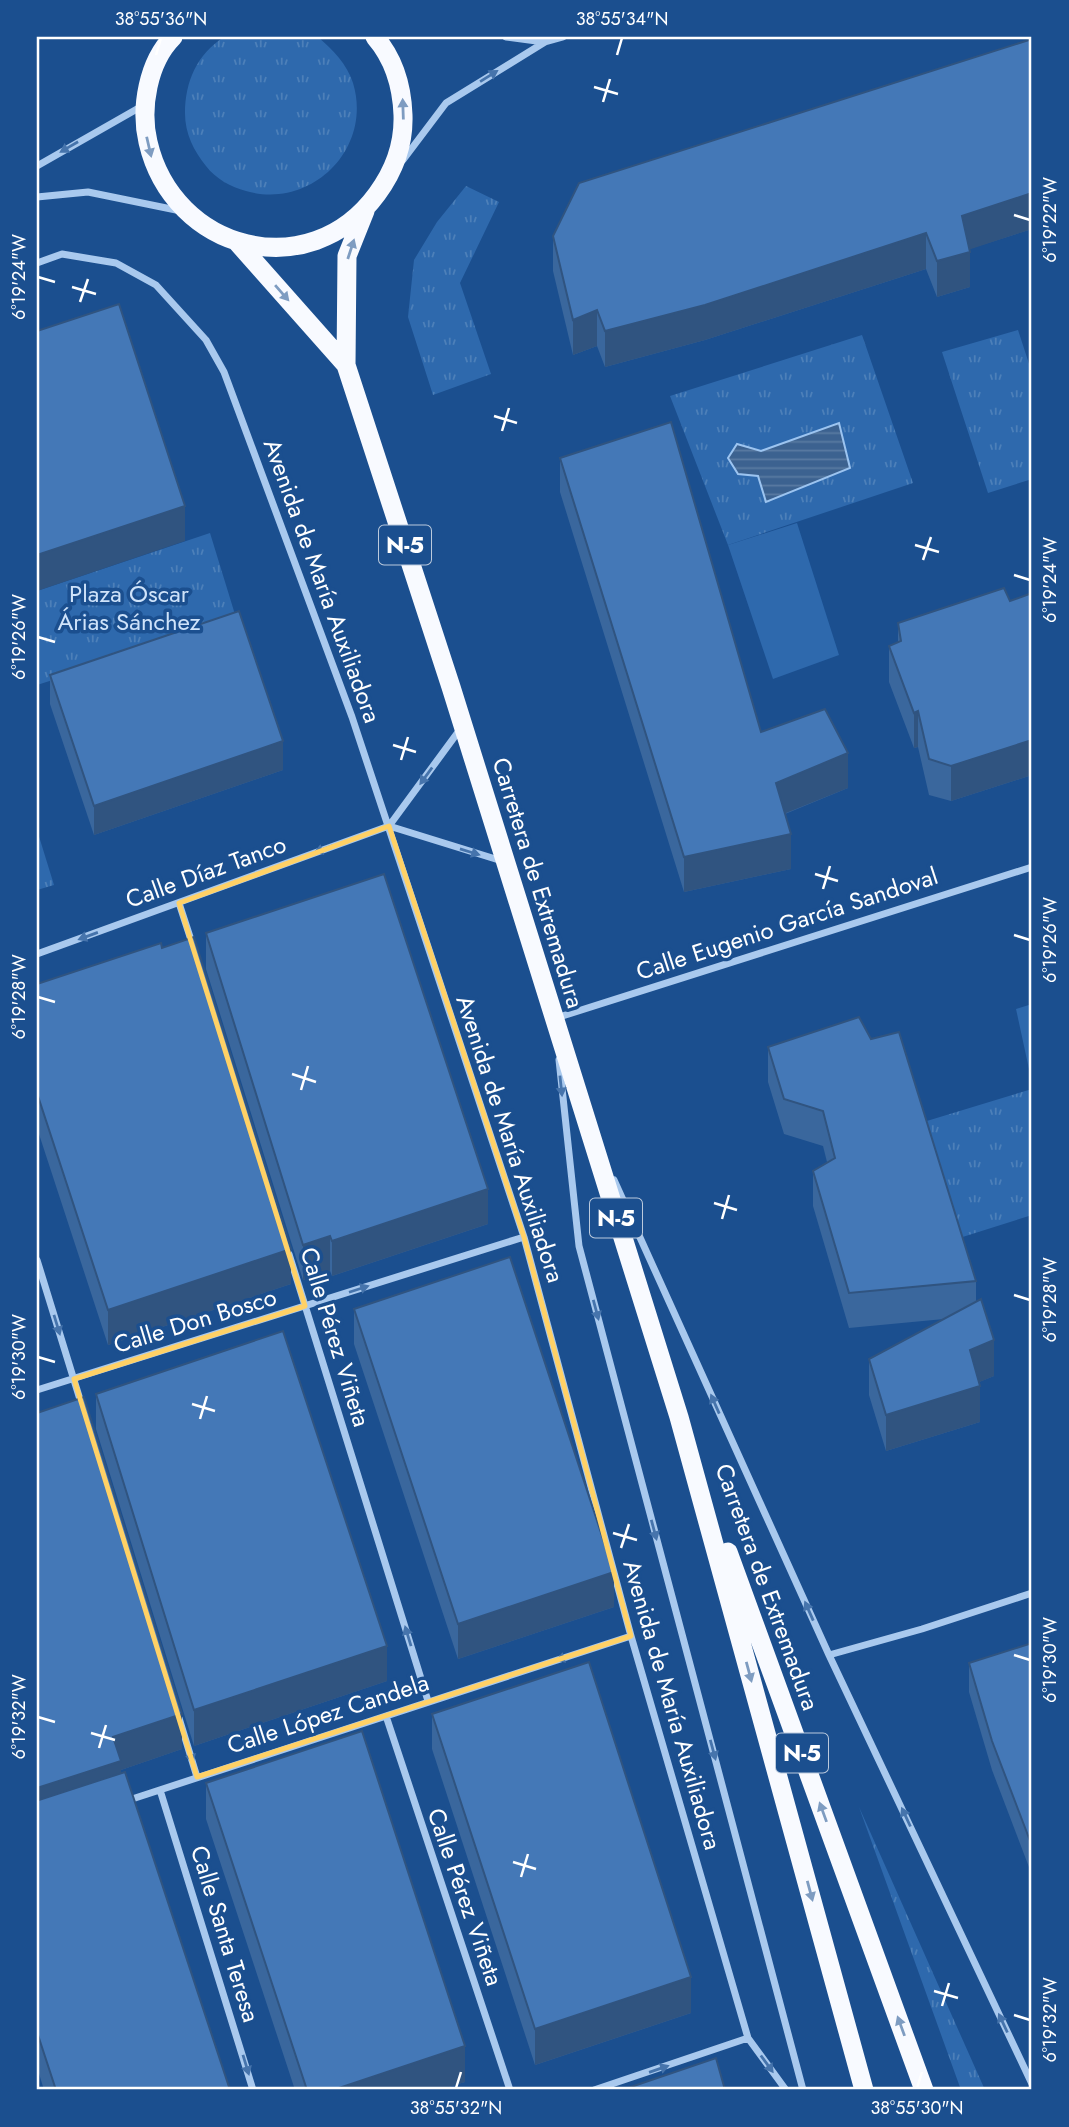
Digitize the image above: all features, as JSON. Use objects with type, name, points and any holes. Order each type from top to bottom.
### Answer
[{"type":"highway","name":"Carretera de Extremadura","points":[[375,37],[387,51],[402,91],[404,134],[391,176],[365,211],[347,256],[346,365],[463,725],[679,1417],[864,2090]]},
{"type":"highway","name":"Carretera de Extremadura","points":[[171,38],[153,70],[145,104],[146,134],[153,163],[166,189],[186,212],[209,230],[237,242],[271,247],[305,244],[337,231],[365,211]]},
{"type":"highway","name":"Carretera de Extremadura","points":[[237,242],[346,365]]},
{"type":"highway","name":"Carretera de Extremadura","points":[[679,1417],[924,2090]]},
{"type":"street","points":[[506,37],[545,42]]},
{"type":"street","points":[[391,176],[446,103],[545,42],[563,37]]},
{"type":"street","points":[[37,166],[145,104]]},
{"type":"street","points":[[37,197],[88,192],[186,212]]},
{"type":"street","name":"Avenida de María Auxiliadora","points":[[37,263],[62,254],[116,263],[156,285],[206,340],[224,372],[352,717],[524,1237],[631,1636],[748,2039]]},
{"type":"street","points":[[463,725],[389,826],[505,863]]},
{"type":"street","name":"Calle Díaz Tanco","points":[[37,954],[389,826]]},
{"type":"street","name":"Calle Eugenio García Sandoval","points":[[554,1018],[1032,867]]},
{"type":"street","points":[[179,903],[196,955]]},
{"type":"street","points":[[554,1018],[579,1246],[803,2090]]},
{"type":"street","points":[[580,1105],[829,1655],[1032,2084]]},
{"type":"street","name":"Calle Don Bosco","points":[[37,1390],[524,1237]]},
{"type":"street","name":"Calle Pérez Viñeta","points":[[285,1241],[428,1702]]},
{"type":"street","points":[[37,1260],[83,1410]]},
{"type":"street","points":[[829,1655],[922,1629],[1032,1593]]},
{"type":"street","name":"Calle López Candela","points":[[123,1802],[631,1636]]},
{"type":"street","points":[[175,1703],[197,1777]]},
{"type":"street","name":"Calle Pérez Viñeta","points":[[386,1716],[510,2090]]},
{"type":"street","name":"Calle Santa Teresa","points":[[160,1790],[253,2090]]},
{"type":"street","points":[[594,2090],[748,2039],[786,2090]]},
{"type":"highlighted area","points":[[389,826],[524,1237],[631,1636],[197,1777],[74,1379],[305,1306],[179,903]]},
{"type":"green space","points":[[224,37],[318,37],[334,52],[347,70],[353,83],[357,107],[354,130],[345,151],[331,169],[314,183],[293,191],[270,195],[246,191],[219,179],[198,154],[187,128],[187,90],[200,60]]},
{"type":"green space","points":[[466,186],[499,202],[460,283],[491,374],[433,395],[408,317],[414,260],[437,222]]},
{"type":"green space","points":[[1018,330],[1032,373],[1032,479],[988,493],[942,352]]},
{"type":"green space","points":[[862,335],[913,483],[728,545],[670,396]]},
{"type":"green space","points":[[797,523],[839,655],[773,679],[728,545]]},
{"type":"green space","name":"Plaza Óscar Árias Sánchez","points":[[210,533],[237,621],[37,685],[37,591]]},
{"type":"green space","points":[[37,830],[54,885],[37,890]]},
{"type":"green space","points":[[1032,1004],[1032,1083],[1016,1009]]},
{"type":"green space","points":[[1032,1089],[1032,1215],[953,1240],[917,1124]]},
{"type":"green space","points":[[859,1807],[985,2090],[961,2090]]},
{"type":"shaded area","points":[[839,423],[850,468],[766,502],[758,476],[738,474],[728,458],[737,444],[761,451]]},
{"type":"building","points":[[1032,39],[1032,193],[962,216],[970,252],[937,261],[926,233],[705,305],[605,331],[597,310],[573,320],[553,236],[579,183]]},
{"type":"building","points":[[119,304],[185,506],[37,555],[37,331]]},
{"type":"building","points":[[671,422],[761,732],[825,709],[848,753],[776,783],[791,834],[684,857],[560,458]]},
{"type":"building","points":[[1004,588],[1010,601],[1032,593],[1032,740],[951,766],[929,759],[918,711],[914,713],[889,646],[901,641],[898,623]]},
{"type":"building","points":[[239,611],[283,741],[94,806],[50,675]]},
{"type":"building","points":[[384,874],[488,1189],[332,1241],[330,1236],[303,1245],[206,933]]},
{"type":"building","points":[[194,937],[291,1249],[108,1310],[37,1093],[37,984],[161,943],[162,948]]},
{"type":"building","points":[[859,1017],[871,1039],[899,1032],[976,1281],[849,1293],[813,1171],[835,1158],[823,1111],[784,1099],[768,1047]]},
{"type":"building","points":[[510,1257],[614,1572],[458,1624],[354,1309]]},
{"type":"building","points":[[981,1299],[994,1340],[970,1350],[980,1386],[886,1415],[869,1359]]},
{"type":"building","points":[[283,1331],[387,1646],[194,1710],[96,1394]]},
{"type":"building","points":[[84,1397],[182,1714],[113,1737],[121,1761],[37,1788],[37,1413]]},
{"type":"building","points":[[1032,1643],[1032,1846],[992,1741],[969,1663]]},
{"type":"building","points":[[589,1662],[691,1977],[535,2029],[432,1714]]},
{"type":"building","points":[[362,1731],[465,2046],[333,2090],[307,2090],[206,1783]]},
{"type":"building","points":[[125,1772],[230,2090],[56,2090],[37,2032],[37,1800]]},
{"type":"building","points":[[716,2058],[725,2090],[622,2090]]}]
